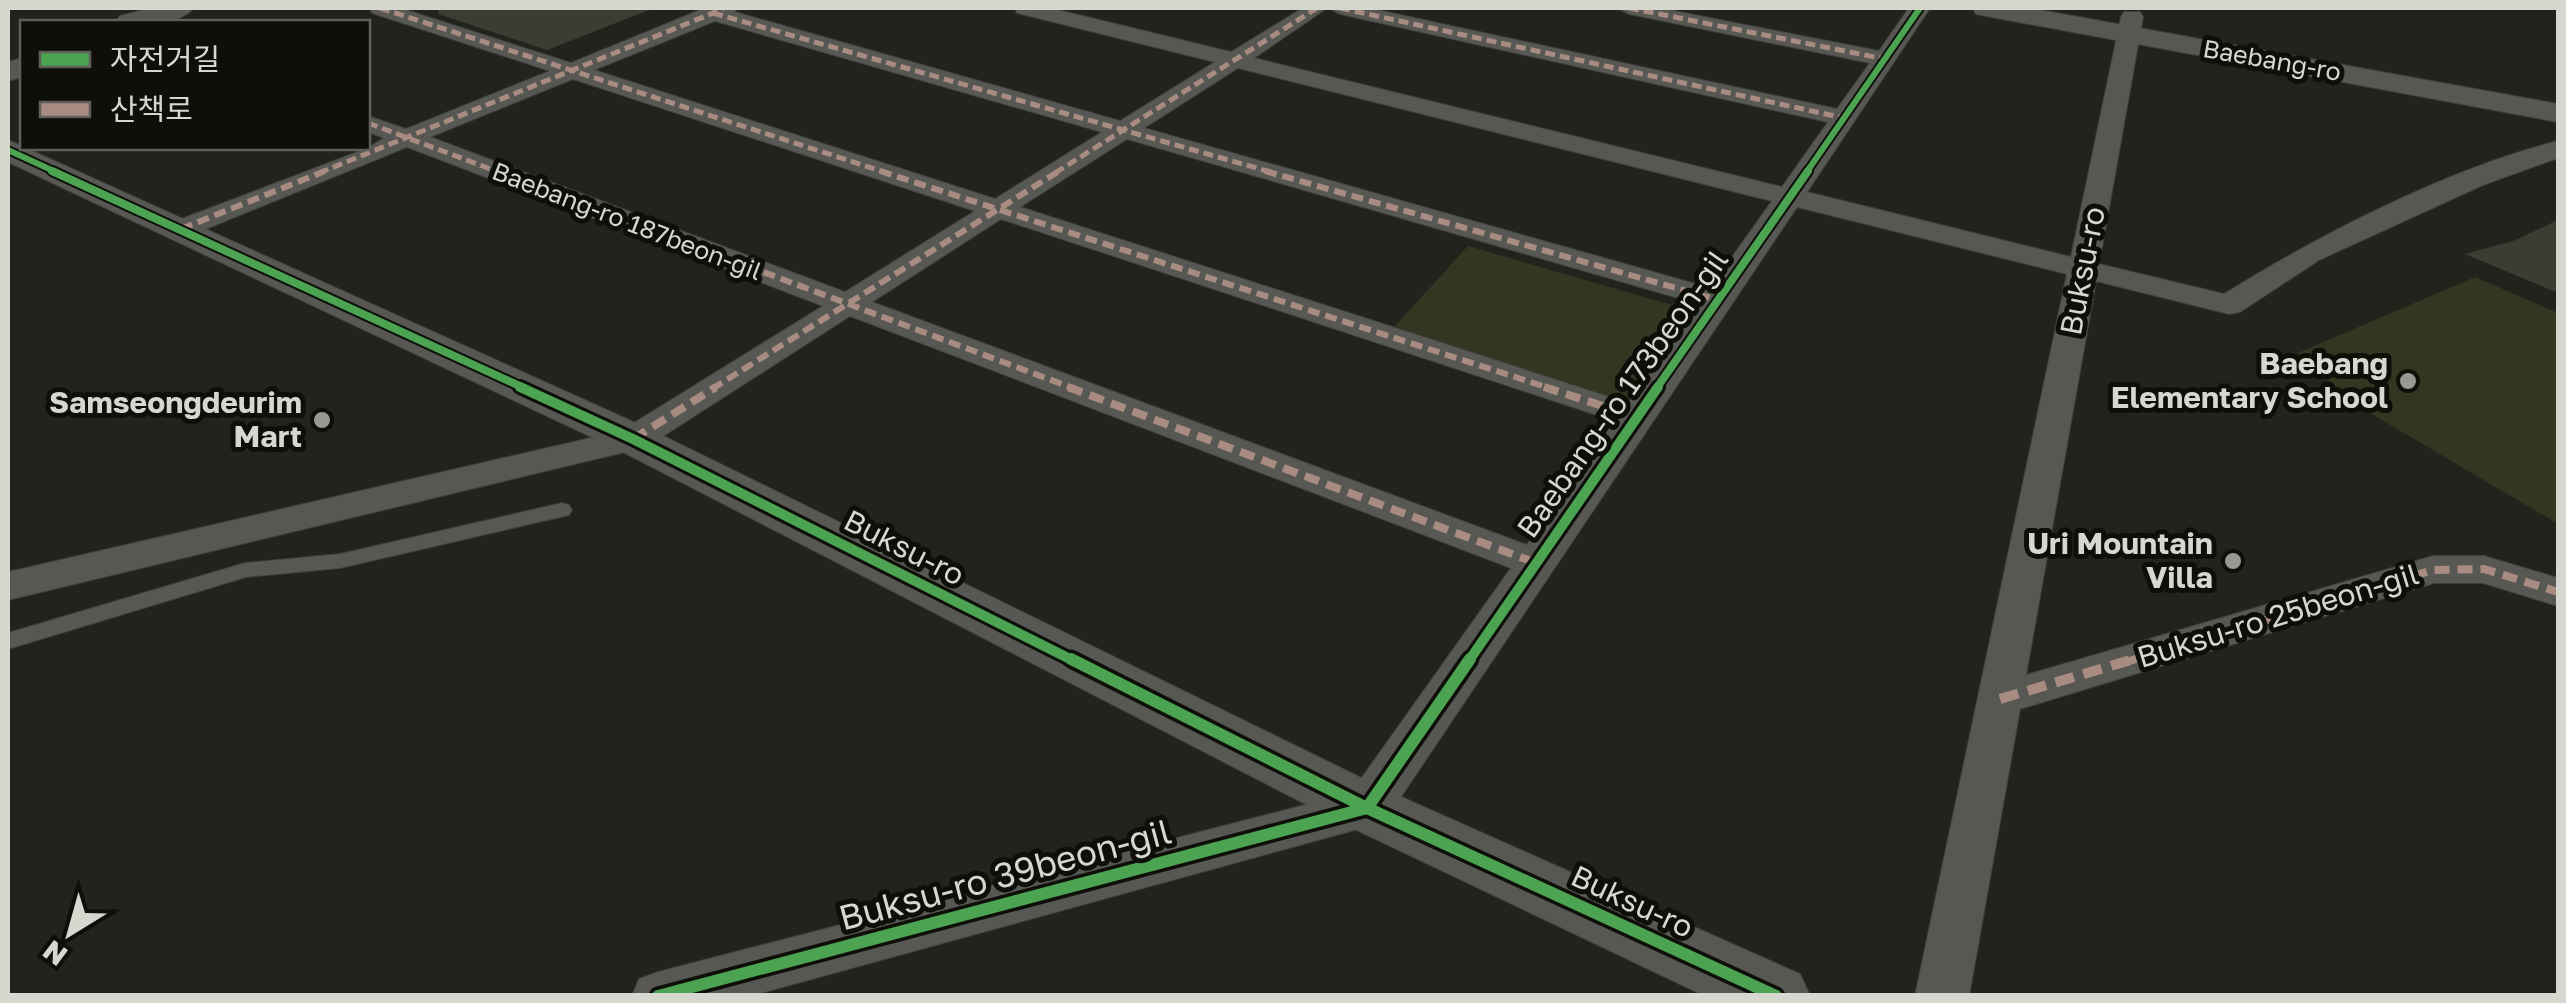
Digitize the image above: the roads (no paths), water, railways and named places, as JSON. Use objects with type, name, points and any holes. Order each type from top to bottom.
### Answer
[{"type":"street","points":[[380,8],[998,209]]},
{"type":"street","points":[[1025,8],[2229,306],[2309,254],[2472,179],[2558,149]]},
{"type":"street","points":[[8,586],[634,439],[1316,8]]},
{"type":"street","points":[[1340,8],[1844,118]]},
{"type":"street","points":[[1629,8],[1885,59]]},
{"type":"street","name":"Baebang-ro 173beon-gil","points":[[1366,808],[1920,8]]},
{"type":"street","name":"Baebang-ro","points":[[1986,8],[2130,25],[2558,97]]},
{"type":"street","name":"Baebang-ro","points":[[2077,8],[2130,25],[2558,112]]},
{"type":"street","points":[[140,20],[190,10]]},
{"type":"street","points":[[181,228],[720,10],[1123,130]]},
{"type":"street","name":"Buksu-ro","points":[[1942,996],[2130,25]]},
{"type":"street","name":"Baebang-ro 187beon-gil","points":[[370,124],[848,304]]},
{"type":"street","name":"Baebang-ro 173beon-gil","points":[[1123,130],[1718,300]]},
{"type":"street","name":"Buksu-ro","points":[[8,150],[634,439],[1366,808],[1776,996]]},
{"type":"street","name":"Baebang-ro 173beon-gil","points":[[998,209],[1637,418]]},
{"type":"street","name":"Baebang-ro 173beon-gil","points":[[848,304],[1536,563]]},
{"type":"street","name":"Buksu-ro 25beon-gil","points":[[2000,699],[2433,570],[2484,569],[2558,592]]},
{"type":"street","name":"Buksu-ro 39beon-gil","points":[[658,996],[1366,808]]},
{"type":"lane","points":[[8,641],[246,570],[340,561],[562,510]]},
{"type":"place","name":"Baebang Elementary School","points":[[2408,381]]},
{"type":"place","name":"Samseongdeurim Mart","points":[[322,420]]},
{"type":"place","name":"Uri Mountain Villa","points":[[2233,561]]}]
